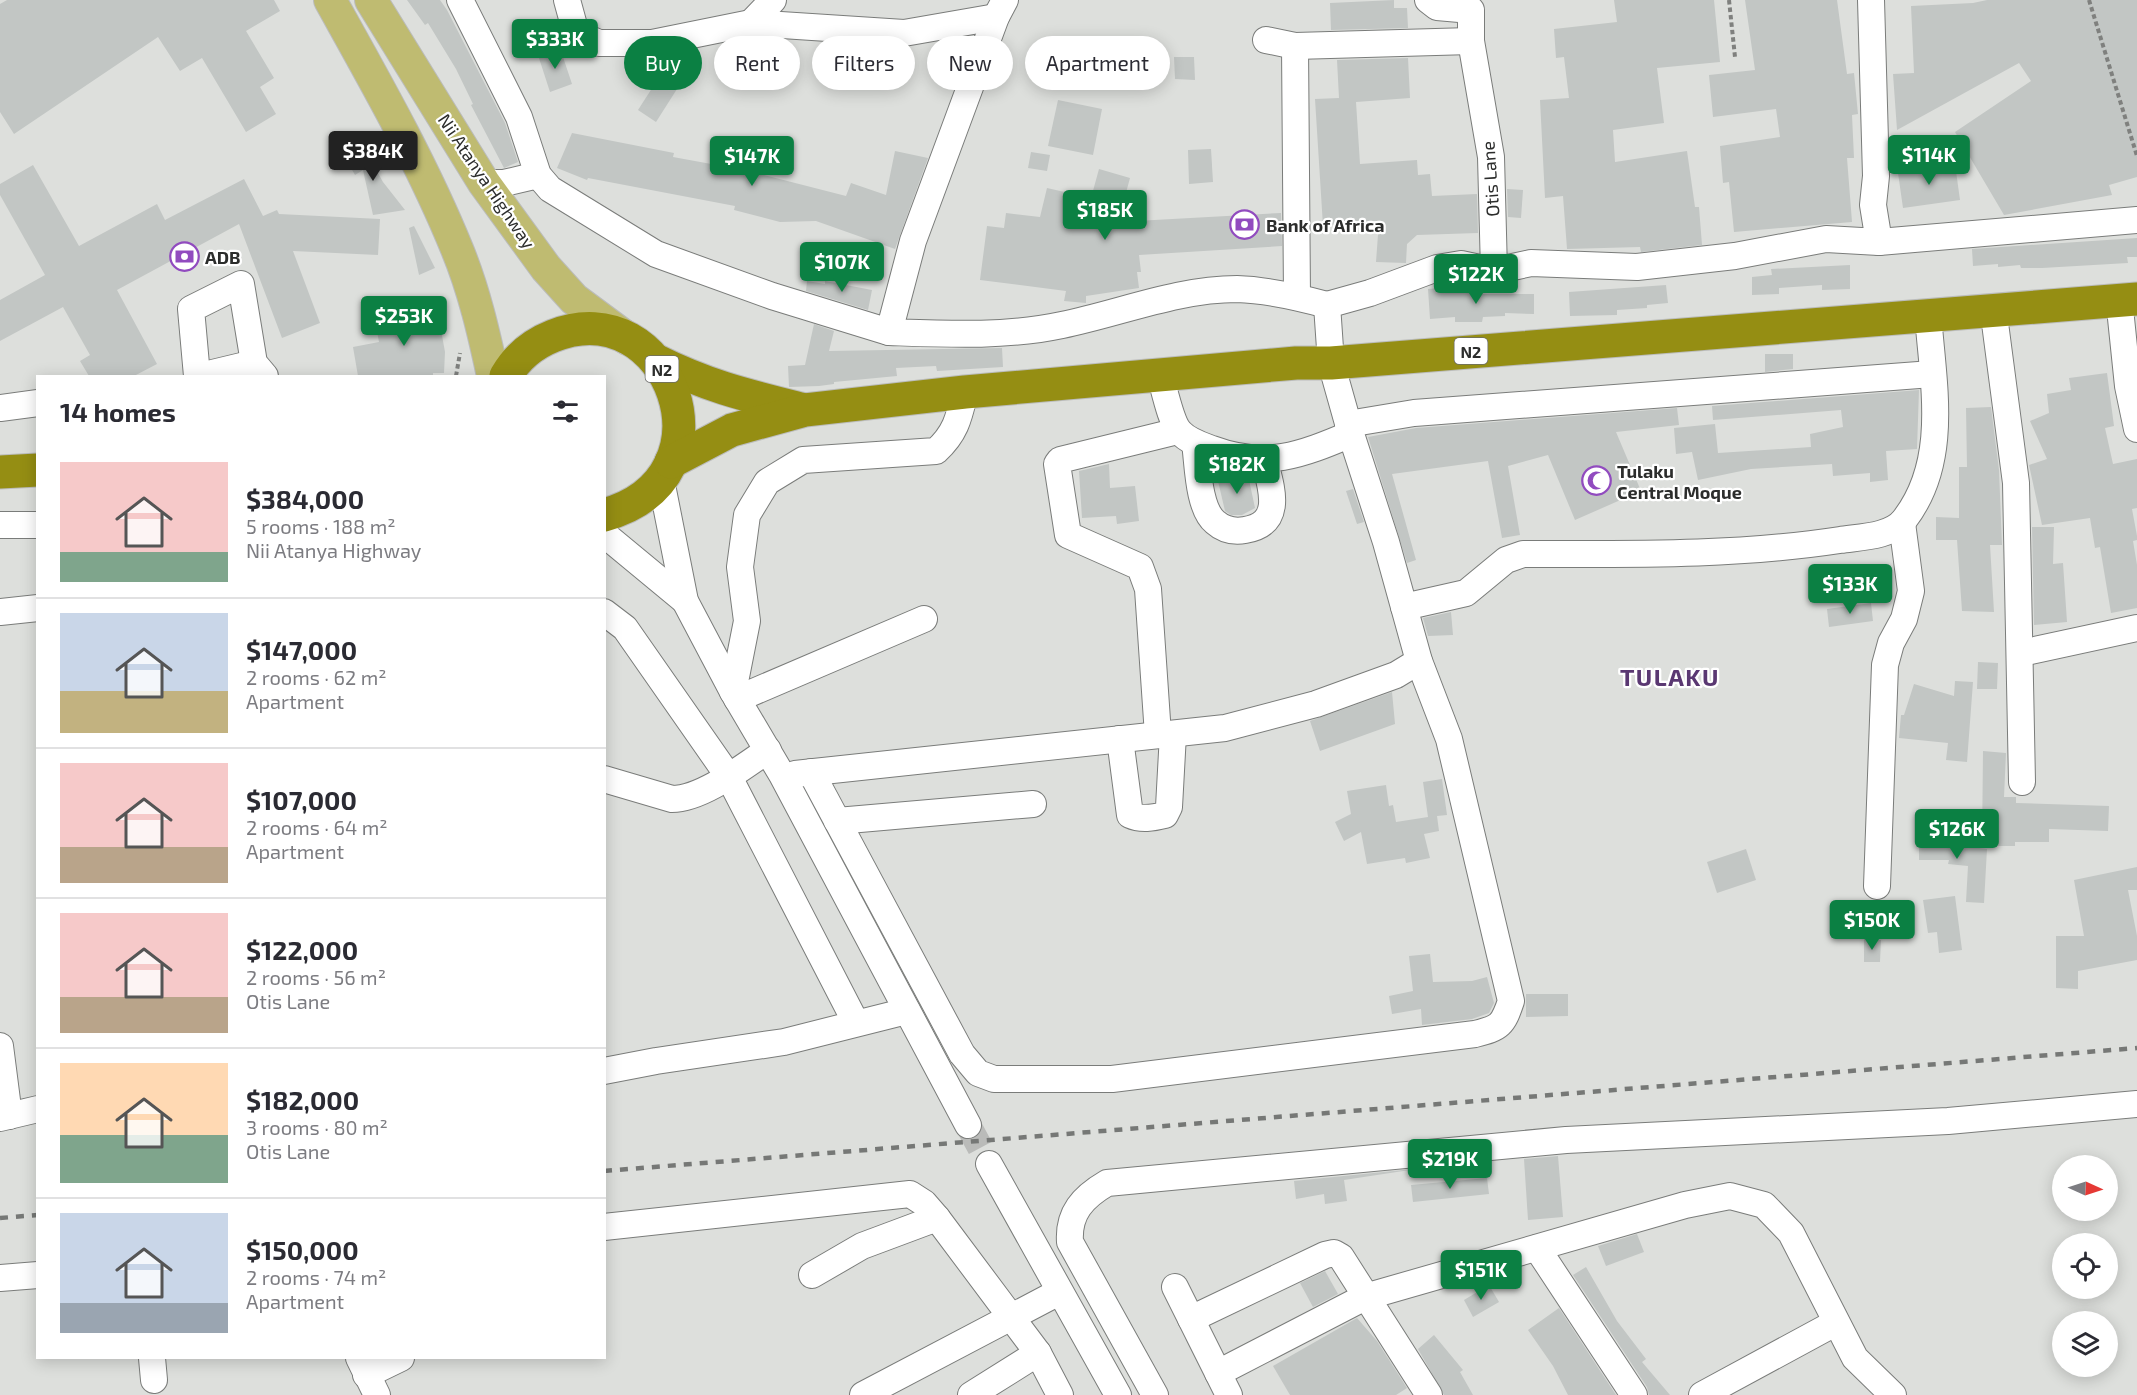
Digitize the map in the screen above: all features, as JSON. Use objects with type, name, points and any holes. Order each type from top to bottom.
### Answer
[{"type":"highway","name":"N2","points":[[606,514],[627,508],[645,496],[666,471],[732,430],[805,410],[965,392],[1160,375],[2128,299]]},
{"type":"highway","name":"N2","points":[[507,375],[512,365],[536,343],[566,331],[598,329],[629,339],[655,360],[696,380],[729,392],[805,410]]},
{"type":"highway","name":"N2","points":[[655,360],[668,377],[676,398],[680,419],[678,441],[666,471]]},
{"type":"highway","points":[[0,472],[36,470]]},
{"type":"main road","points":[[330,0],[386,101],[458,249],[474,299],[493,375]]},
{"type":"main road","name":"Nii Atanya Highway","points":[[371,0],[484,183],[546,268],[574,299],[629,339]]},
{"type":"street","points":[[460,0],[519,117],[538,174],[550,189],[656,254],[772,296],[889,332],[990,334],[1061,325],[1189,294],[1236,289],[1269,291],[1328,305],[1370,293],[1426,272],[1461,264],[1494,271],[1531,263],[1637,267],[1735,256],[1826,238],[1879,242],[2137,220]]},
{"type":"street","points":[[567,0],[576,33],[599,43],[652,43],[752,23],[904,33],[1001,8]]},
{"type":"street","points":[[752,23],[773,0]]},
{"type":"street","name":"Otis Lane","points":[[1428,0],[1437,7],[1471,5],[1471,41],[1491,157],[1494,271]]},
{"type":"street","points":[[1871,0],[1876,176],[1872,205],[1879,242]]},
{"type":"street","points":[[889,332],[914,241],[1001,8]]},
{"type":"street","points":[[1266,40],[1295,46],[1471,41]]},
{"type":"street","points":[[1295,46],[1297,297]]},
{"type":"street","points":[[484,183],[504,183],[538,174]]},
{"type":"street","points":[[199,375],[191,309],[241,284],[260,370],[209,375]]},
{"type":"street","points":[[2128,299],[2128,386],[2137,429]]},
{"type":"street","points":[[811,772],[962,1054],[978,1073],[994,1079],[1112,1079],[1492,1030],[1505,1021],[1511,1001],[1449,738],[1419,661],[1386,542],[1349,429],[1331,363],[1328,305]]},
{"type":"street","points":[[1993,308],[2016,483],[2022,782]]},
{"type":"street","points":[[1404,607],[1466,593],[1506,560],[1523,554],[1666,555],[1774,550],[1882,533],[1902,523],[1918,499],[1929,470],[1935,439],[1928,315]]},
{"type":"street","points":[[1120,739],[1130,815],[1137,818],[1165,815],[1169,807],[1165,734],[1148,589],[1140,567],[1068,535],[1057,464],[1060,460],[1187,437],[1232,456],[1264,459],[1302,454],[1349,429],[1426,412],[1932,374]]},
{"type":"street","points":[[1160,375],[1187,437],[1202,498],[1214,522],[1233,532],[1254,528],[1269,517],[1274,501],[1264,459]]},
{"type":"street","points":[[735,695],[747,621],[740,567],[747,515],[767,482],[803,460],[936,451],[949,439],[956,428],[965,392]]},
{"type":"street","points":[[0,408],[36,403]]},
{"type":"street","points":[[666,471],[685,601],[735,695],[782,775],[968,1125]]},
{"type":"street","points":[[1877,886],[1885,665],[1891,643],[1905,619],[1911,591],[1902,523]]},
{"type":"street","points":[[0,525],[36,530]]},
{"type":"street","points":[[606,536],[685,601]]},
{"type":"street","points":[[0,612],[36,608]]},
{"type":"street","points":[[606,614],[625,628],[729,777],[856,1023]]},
{"type":"street","points":[[735,695],[924,619]]},
{"type":"street","points":[[2021,653],[2137,628]]},
{"type":"street","points":[[782,775],[1225,728],[1316,704],[1396,675],[1419,661]]},
{"type":"street","points":[[606,780],[672,800],[683,799],[729,777],[768,750]]},
{"type":"street","points":[[837,821],[1033,804]]},
{"type":"street","points":[[606,1071],[656,1060],[784,1042],[907,1011]]},
{"type":"street","points":[[0,1046],[5,1117],[36,1109]]},
{"type":"street","points":[[1155,1395],[1070,1242],[1069,1227],[1075,1211],[1090,1194],[1107,1183],[1566,1140],[1948,1121],[2137,1104]]},
{"type":"street","points":[[989,1164],[1118,1395]]},
{"type":"street","points":[[606,1227],[910,1194],[924,1203],[937,1218],[1038,1353],[1060,1395]]},
{"type":"street","points":[[1175,1287],[1224,1384],[1365,1297],[1684,1205],[1730,1196],[1764,1205],[1791,1233],[1835,1323],[1855,1358],[1893,1395]]},
{"type":"street","points":[[812,1275],[862,1246],[937,1218]]},
{"type":"street","points":[[1537,1248],[1634,1395]]},
{"type":"street","points":[[1191,1320],[1325,1255],[1334,1253],[1341,1257],[1429,1395]]},
{"type":"street","points":[[0,1278],[36,1275]]},
{"type":"street","points":[[863,1395],[1059,1292]]},
{"type":"street","points":[[1702,1395],[1835,1323]]},
{"type":"street","points":[[971,1395],[1038,1353]]},
{"type":"street","points":[[368,1376],[399,1359]]},
{"type":"path","points":[[1729,0],[1735,57]]},
{"type":"path","points":[[2089,0],[2137,156]]},
{"type":"building","points":[[7,0],[274,0],[280,11],[246,31],[274,78],[260,87],[276,114],[246,132],[202,58],[180,71],[158,37],[14,134],[0,112],[0,4]]},
{"type":"building","points":[[407,0],[440,0],[447,10],[505,123],[518,162],[504,168],[471,105],[473,104],[456,69],[428,23],[425,25]]},
{"type":"building","points":[[1394,0],[1394,8],[1407,8],[1408,28],[1331,30],[1330,3]]},
{"type":"building","points":[[1614,0],[1714,0],[1720,62],[1657,68],[1664,123],[1613,130],[1615,162],[1687,151],[1695,207],[1699,207],[1702,245],[1641,252],[1640,247],[1567,249],[1563,196],[1545,198],[1540,100],[1569,98],[1564,57],[1556,58],[1554,29],[1617,22]]},
{"type":"building","points":[[1745,0],[1837,0],[1847,74],[1854,73],[1858,114],[1852,115],[1854,158],[1847,158],[1852,222],[1734,232],[1729,182],[1723,183],[1720,146],[1780,137],[1776,109],[1713,117],[1709,75],[1755,70]]},
{"type":"building","points":[[1987,0],[2137,0],[2137,177],[2109,185],[2112,195],[2004,215],[1955,132],[2031,81],[2019,63],[1897,130],[1893,74],[1914,73],[1911,6],[1973,3]]},
{"type":"building","points":[[560,48],[572,84],[550,92],[538,55]]},
{"type":"building","points":[[1174,57],[1194,57],[1195,80],[1175,79]]},
{"type":"building","points":[[1408,58],[1410,98],[1356,102],[1360,164],[1417,160],[1418,175],[1430,174],[1432,196],[1477,194],[1478,233],[1417,235],[1407,244],[1406,263],[1376,262],[1379,221],[1323,226],[1315,99],[1339,98],[1337,60]]},
{"type":"building","points":[[651,90],[676,90],[656,122],[638,110]]},
{"type":"building","points":[[1058,100],[1102,109],[1093,155],[1048,146]]},
{"type":"building","points":[[572,133],[674,153],[673,157],[744,170],[846,196],[851,183],[886,195],[895,151],[928,158],[895,249],[816,221],[780,222],[734,210],[735,206],[588,178],[587,180],[557,168]]},
{"type":"building","points":[[361,143],[383,182],[405,210],[373,215],[363,170],[355,175],[343,154]]},
{"type":"building","points":[[1211,149],[1213,182],[1189,184],[1188,150]]},
{"type":"building","points":[[1031,152],[1050,155],[1047,171],[1028,168]]},
{"type":"building","points":[[1955,164],[1960,200],[1903,208],[1898,173]]},
{"type":"building","points":[[33,165],[79,246],[157,204],[165,220],[244,179],[263,216],[277,210],[279,214],[380,219],[378,255],[293,251],[320,323],[282,338],[239,224],[117,290],[157,364],[136,375],[88,375],[80,361],[90,355],[63,307],[0,341],[0,300],[45,275],[0,195],[0,184]]},
{"type":"building","points":[[1099,169],[1130,178],[1118,222],[1281,213],[1282,246],[1139,255],[1141,272],[1137,272],[1139,288],[1086,296],[1086,303],[1064,301],[1066,291],[980,280],[987,226],[1004,228],[1006,213],[1040,217],[1047,188],[1091,198]]},
{"type":"building","points":[[1507,189],[1523,190],[1521,218],[1508,217]]},
{"type":"building","points":[[414,226],[435,268],[419,275],[409,228]]},
{"type":"building","points":[[2137,238],[2137,257],[2127,257],[2128,263],[2042,268],[2021,268],[2020,265],[1998,267],[1998,264],[1973,266],[1972,249]]},
{"type":"building","points":[[1850,265],[1850,289],[1822,290],[1822,285],[1779,288],[1779,294],[1752,295],[1752,277],[1772,275],[1771,269]]},
{"type":"building","points":[[807,281],[825,284],[825,281],[872,290],[868,310],[806,291]]},
{"type":"building","points":[[1666,285],[1668,303],[1647,305],[1647,308],[1617,310],[1617,315],[1570,316],[1569,292]]},
{"type":"building","points":[[1450,287],[1451,291],[1470,291],[1470,294],[1534,294],[1534,314],[1505,313],[1505,316],[1483,317],[1482,322],[1455,322],[1455,317],[1430,319],[1428,289]]},
{"type":"building","points":[[437,308],[445,352],[444,373],[358,375],[353,347],[379,342],[375,321]]},
{"type":"building","points":[[814,324],[834,331],[829,351],[1002,348],[1003,367],[937,371],[936,366],[896,368],[897,376],[834,382],[834,384],[819,386],[789,387],[788,366],[805,365]]},
{"type":"building","points":[[1765,354],[1793,354],[1793,369],[1765,372]]},
{"type":"building","points":[[2107,373],[2114,426],[2105,428],[2113,464],[2137,459],[2137,508],[2132,509],[2137,536],[2137,540],[2133,541],[2137,565],[2137,608],[2111,613],[2100,547],[2095,548],[2090,518],[2042,525],[2029,465],[2047,459],[2030,421],[2049,413],[2047,394],[2071,390],[2069,378]]},
{"type":"building","points":[[1919,390],[1917,449],[1886,451],[1888,480],[1870,482],[1870,473],[1833,476],[1832,464],[1751,469],[1698,480],[1692,452],[1676,454],[1674,428],[1715,424],[1718,453],[1811,447],[1810,434],[1843,427],[1841,410],[1713,420],[1712,406]]},
{"type":"building","points":[[1991,407],[1999,470],[2002,545],[1990,545],[1994,612],[1962,611],[1957,540],[1936,540],[1936,517],[1959,518],[1959,467],[1967,467],[1966,408]]},
{"type":"building","points":[[1677,408],[1679,425],[1616,432],[1641,491],[1575,520],[1548,455],[1508,466],[1520,535],[1502,538],[1488,461],[1392,474],[1416,560],[1407,563],[1368,437],[1416,428]]},
{"type":"building","points":[[1109,464],[1110,488],[1135,486],[1139,521],[1117,524],[1116,516],[1082,518],[1079,471]]},
{"type":"building","points":[[1248,475],[1255,508],[1242,515],[1231,515],[1225,511],[1218,481]]},
{"type":"building","points":[[1353,489],[1364,522],[1357,524],[1346,491]]},
{"type":"building","points":[[2032,527],[2054,527],[2053,564],[2063,563],[2067,622],[2034,625]]},
{"type":"building","points":[[1871,603],[1873,621],[1829,627],[1827,609]]},
{"type":"building","points":[[1451,612],[1453,635],[1428,636],[1423,618]]},
{"type":"building","points":[[1978,662],[1998,663],[1997,689],[1977,689]]},
{"type":"building","points":[[1955,681],[1973,682],[1967,762],[1946,760],[1948,743],[1899,738],[1901,715],[1904,715],[1914,684],[1954,696]]},
{"type":"building","points":[[1392,692],[1395,724],[1320,751],[1310,721]]},
{"type":"building","points":[[1983,751],[2006,753],[2004,797],[2016,797],[2016,803],[2109,806],[2108,831],[2049,829],[2049,842],[2015,842],[2015,846],[1982,846]]},
{"type":"building","points":[[1442,779],[1447,815],[1437,816],[1439,831],[1424,834],[1430,858],[1406,863],[1405,858],[1367,864],[1361,832],[1344,841],[1335,822],[1351,814],[1347,791],[1386,785],[1389,806],[1393,805],[1396,822],[1428,817],[1423,782]]},
{"type":"building","points":[[1919,829],[1947,830],[1947,844],[1987,849],[1984,903],[1966,902],[1968,866],[1948,864],[1949,860],[1919,860]]},
{"type":"building","points":[[1746,849],[1756,880],[1717,893],[1707,862]]},
{"type":"building","points":[[2137,867],[2137,890],[2128,890],[2137,936],[2137,960],[2078,971],[2078,989],[2056,988],[2056,936],[2084,936],[2074,880]]},
{"type":"building","points":[[1955,896],[1962,950],[1939,953],[1937,932],[1928,933],[1923,900]]},
{"type":"building","points":[[1864,939],[1881,940],[1880,962],[1864,962]]},
{"type":"building","points":[[1430,954],[1433,982],[1472,981],[1487,977],[1494,1003],[1489,1013],[1472,1019],[1422,1025],[1421,1009],[1392,1014],[1389,996],[1413,991],[1409,956]]},
{"type":"building","points":[[1526,994],[1568,994],[1568,1016],[1526,1017]]},
{"type":"building","points":[[1558,1156],[1563,1217],[1528,1220],[1524,1159]]},
{"type":"building","points":[[1423,1168],[1344,1180],[1347,1201],[1325,1204],[1324,1194],[1296,1199],[1294,1181]]},
{"type":"building","points":[[1487,1178],[1489,1194],[1413,1202],[1411,1185]]},
{"type":"building","points":[[1637,1234],[1644,1252],[1606,1266],[1598,1246]]},
{"type":"building","points":[[1586,1267],[1617,1321],[1646,1359],[1642,1362],[1670,1395],[1649,1395],[1647,1387],[1573,1275]]},
{"type":"building","points":[[1325,1271],[1338,1294],[1313,1307],[1300,1283]]},
{"type":"building","points":[[1489,1285],[1499,1302],[1473,1317],[1464,1300]]},
{"type":"building","points":[[1559,1308],[1616,1395],[1568,1395],[1553,1366],[1528,1330]]},
{"type":"building","points":[[1357,1318],[1377,1341],[1407,1388],[1396,1395],[1290,1395],[1273,1366]]},
{"type":"building","points":[[1434,1335],[1463,1370],[1460,1372],[1473,1395],[1444,1395],[1418,1349]]},
{"type":"tunnel","points":[[968,1125],[989,1164]]},
{"type":"railway","points":[[606,1171],[2137,1048]]},
{"type":"railway","points":[[0,1218],[36,1215]]},
{"type":"place","name":"Bank of Africa","points":[[1245,225]]},
{"type":"place","name":"ADB","points":[[184,257]]},
{"type":"place","name":"Tulaku Central Moque","points":[[1596,481]]},
{"type":"district","name":"TULAKU","points":[[1670,676]]}]
